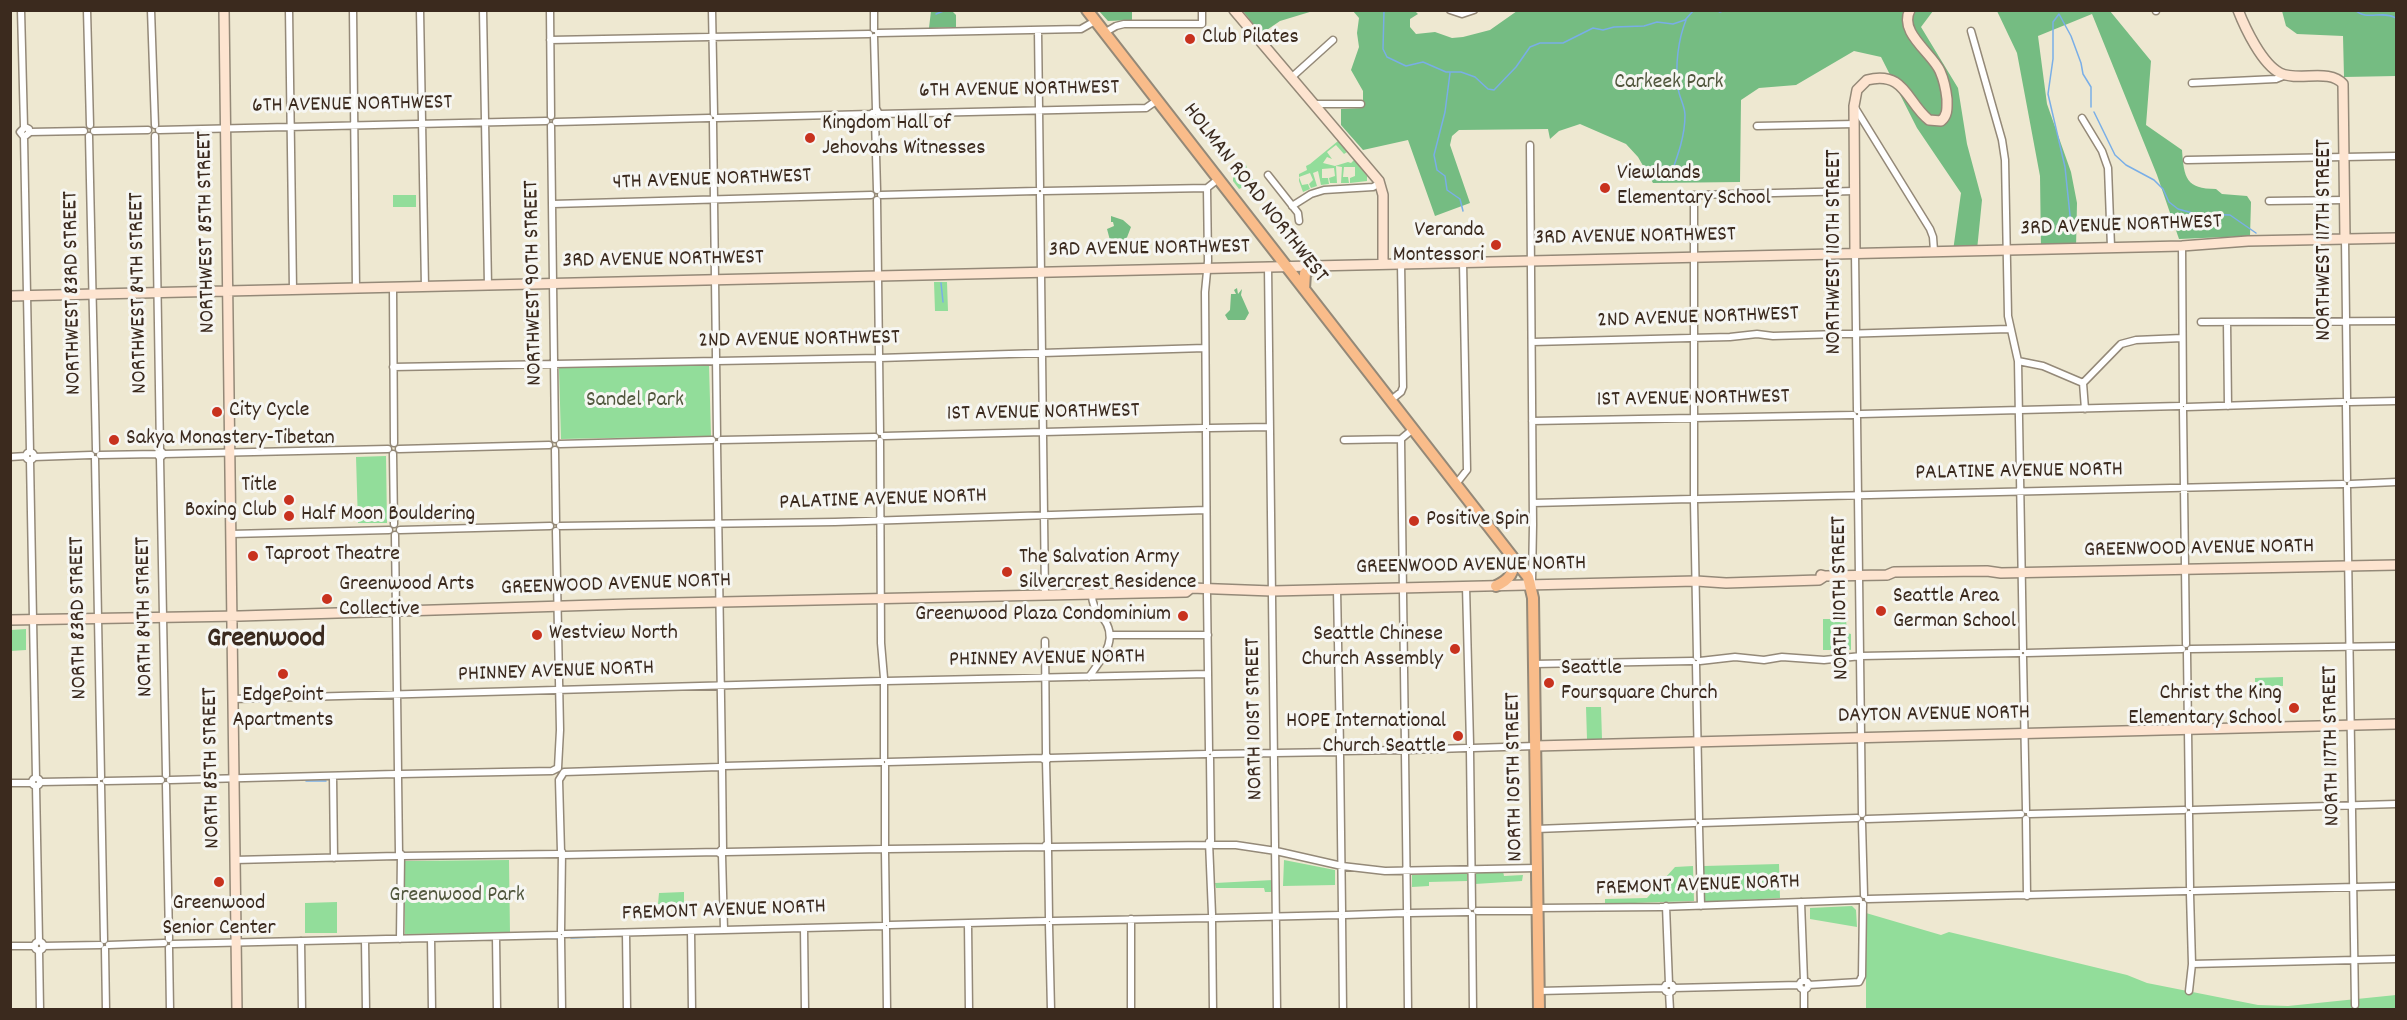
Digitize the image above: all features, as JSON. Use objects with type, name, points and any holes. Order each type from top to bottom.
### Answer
[{"type":"main road","name":"HOLMAN ROAD NORTHWEST","points":[[1087,10],[1217,180],[1526,574],[1531,585]]},
{"type":"main road","points":[[1304,289],[1305,273],[1316,265]]},
{"type":"main road","points":[[1496,586],[1510,578],[1513,558]]},
{"type":"main road","name":"NORTH 105TH STREET","points":[[1531,585],[1539,1010]]},
{"type":"street","points":[[21,10],[40,1010]]},
{"type":"street","name":"NORTHWEST 83RD STREET","points":[[87,10],[95,455]]},
{"type":"street","name":"NORTHWEST 84TH STREET","points":[[151,10],[156,130],[160,454]]},
{"type":"street","name":"NORTHWEST 85TH STREET","points":[[224,10],[230,454]]},
{"type":"street","points":[[289,10],[293,290]]},
{"type":"street","points":[[353,10],[356,289]]},
{"type":"street","points":[[420,10],[425,287]]},
{"type":"street","points":[[483,10],[488,286]]},
{"type":"street","name":"NORTHWEST 90TH STREET","points":[[550,10],[554,363],[558,441]]},
{"type":"street","points":[[712,10],[724,930]]},
{"type":"street","points":[[874,10],[887,1010]]},
{"type":"street","points":[[1104,33],[1124,24],[1202,24],[1202,10]]},
{"type":"street","points":[[1234,10],[1380,183],[1383,200],[1383,264]]},
{"type":"street","points":[[1450,10],[1462,14],[1474,10]]},
{"type":"street","name":"NORTHWEST 110TH STREET","points":[[1857,414],[1855,93],[1867,80],[1889,80],[1902,87],[1929,120],[1938,122],[1945,116],[1947,100],[1942,78],[1934,62],[1909,27],[1907,19],[1910,10]]},
{"type":"street","points":[[2238,10],[2264,57],[2273,68],[2287,75]]},
{"type":"street","points":[[550,40],[1038,30],[1083,28],[1095,21]]},
{"type":"street","points":[[1038,30],[1045,595]]},
{"type":"street","points":[[1971,31],[2002,140],[2005,160],[2009,329],[2018,361],[2027,896]]},
{"type":"street","points":[[1292,77],[1333,40]]},
{"type":"street","points":[[2192,83],[2276,79],[2287,75]]},
{"type":"street","name":"NORTHWEST 117TH STREET","points":[[2287,75],[2332,77],[2341,82],[2344,91],[2347,402]]},
{"type":"street","name":"6TH AVENUE NORTHWEST","points":[[156,130],[1146,108],[1156,100]]},
{"type":"street","points":[[1314,104],[1361,104]]},
{"type":"street","points":[[1854,106],[1930,229],[1934,251]]},
{"type":"street","points":[[2082,118],[2102,151],[2108,168],[2111,247]]},
{"type":"street","points":[[1757,126],[1855,124]]},
{"type":"street","points":[[10,132],[148,130],[150,135],[156,130]]},
{"type":"street","name":"NORTH 105TH STREET","points":[[1530,145],[1533,503],[1531,585]]},
{"type":"street","points":[[2187,160],[2397,156]]},
{"type":"street","points":[[1268,175],[1298,213],[1299,221]]},
{"type":"street","points":[[1213,1010],[1205,348],[1207,188],[1217,180]]},
{"type":"street","points":[[1292,206],[1324,189],[1373,187],[1380,183]]},
{"type":"street","name":"4TH AVENUE NORTHWEST","points":[[553,204],[1207,188]]},
{"type":"street","points":[[1701,906],[1694,499],[1694,195],[1855,191]]},
{"type":"street","points":[[2270,201],[2345,200]]},
{"type":"street","name":"3RD AVENUE NORTHWEST","points":[[10,296],[2182,246],[2248,241],[2397,238]]},
{"type":"street","points":[[2182,246],[2192,964],[2189,991]]},
{"type":"street","points":[[1456,484],[1467,470],[1463,262]]},
{"type":"street","points":[[1391,400],[1401,392],[1402,387],[1401,263]]},
{"type":"street","name":"NORTH 101ST STREET","points":[[1268,266],[1278,1010]]},
{"type":"street","points":[[393,288],[394,443],[399,449]]},
{"type":"street","points":[[2201,322],[2397,321]]},
{"type":"street","points":[[2227,322],[2228,406]]},
{"type":"street","name":"2ND AVENUE NORTHWEST","points":[[1532,342],[1757,334],[2009,329]]},
{"type":"street","points":[[2085,409],[2083,383],[2121,344],[2136,339],[2182,338]]},
{"type":"street","name":"2ND AVENUE NORTHWEST","points":[[393,367],[879,358],[1205,348]]},
{"type":"street","points":[[2018,361],[2043,366],[2083,383]]},
{"type":"street","name":"1ST AVENUE NORTHWEST","points":[[1532,421],[2397,401]]},
{"type":"street","name":"NORTH 117TH STREET","points":[[2347,402],[2355,1005]]},
{"type":"street","name":"NORTH 110TH STREET","points":[[1804,985],[1859,982],[1862,976],[1862,738],[1857,414]]},
{"type":"street","name":"1ST AVENUE NORTHWEST","points":[[558,441],[880,437],[1270,427]]},
{"type":"street","points":[[1344,440],[1401,440],[1413,429]]},
{"type":"street","points":[[1401,440],[1401,588],[1408,1010]]},
{"type":"street","points":[[10,457],[391,451],[549,444],[550,441],[558,441],[555,450],[562,1010]]},
{"type":"street","points":[[394,443],[390,445],[394,524],[390,526],[396,611],[400,939]]},
{"type":"street","points":[[549,444],[550,448],[555,450]]},
{"type":"street","name":"NORTH 84TH STREET","points":[[160,454],[170,1010]]},
{"type":"street","name":"NORTH 85TH STREET","points":[[230,454],[237,1010]]},
{"type":"street","name":"NORTH 83RD STREET","points":[[95,455],[106,1010]]},
{"type":"street","name":"PALATINE AVENUE NORTH","points":[[1533,503],[2397,483]]},
{"type":"street","name":"PALATINE AVENUE NORTH","points":[[400,530],[718,522],[836,522],[1206,510]]},
{"type":"street","points":[[231,534],[392,532],[399,534],[399,525],[394,524]]},
{"type":"street","points":[[1513,558],[1524,561],[1528,559],[1533,544]]},
{"type":"street","name":"GREENWOOD AVENUE NORTH","points":[[10,620],[1092,594],[1186,591],[1191,588],[1207,591],[1226,588],[1231,591],[1272,591],[1711,580],[1726,583],[1819,580],[1825,576],[1887,575],[1894,572],[2022,573],[2397,566]]},
{"type":"street","points":[[1466,586],[1473,1010]]},
{"type":"street","points":[[1337,590],[1343,1010]]},
{"type":"street","points":[[1089,677],[1107,651],[1110,635],[1106,622],[1093,607],[1092,594]]},
{"type":"street","points":[[1110,635],[1208,635]]},
{"type":"street","points":[[1045,641],[1051,1010]]},
{"type":"street","points":[[1534,664],[1696,661],[1735,657],[1764,660],[1782,657],[1824,660],[1861,656],[2397,646]]},
{"type":"street","name":"PHINNEY AVENUE NORTH","points":[[232,699],[1208,674]]},
{"type":"street","name":"DAYTON AVENUE NORTH","points":[[10,783],[1340,752],[2397,724]]},
{"type":"street","points":[[333,776],[334,858]]},
{"type":"street","points":[[1536,829],[2397,804]]},
{"type":"street","points":[[234,860],[1236,845],[1370,870],[1537,868]]},
{"type":"street","name":"FREMONT AVENUE NORTH","points":[[10,946],[496,937],[2397,886]]},
{"type":"street","points":[[1801,902],[1804,1010]]},
{"type":"street","points":[[1666,906],[1670,1010]]},
{"type":"street","points":[[1131,919],[1131,1010]]},
{"type":"street","points":[[968,924],[969,1010]]},
{"type":"street","points":[[804,928],[805,1010]]},
{"type":"street","points":[[691,932],[692,1010]]},
{"type":"street","points":[[626,933],[627,1010]]},
{"type":"street","points":[[496,937],[497,1010]]},
{"type":"street","points":[[431,938],[432,1010]]},
{"type":"street","points":[[365,940],[366,1010]]},
{"type":"street","points":[[301,941],[302,1010]]},
{"type":"street","points":[[2192,964],[2397,959]]},
{"type":"street","points":[[1539,991],[1804,985]]},
{"type":"green space","points":[[931,11],[952,11],[956,15],[956,27],[929,28]]},
{"type":"green space","points":[[1099,11],[1132,11],[1132,20],[1108,21]]},
{"type":"green space","points":[[1243,11],[1313,11],[1280,21],[1261,34]]},
{"type":"green space","name":"Carkeek Park","points":[[1353,11],[1415,11],[1418,14],[1410,19],[1410,27],[1416,34],[1435,32],[1452,38],[1490,30],[1517,11],[1933,11],[1921,27],[1958,88],[1967,144],[1982,200],[1977,250],[1953,251],[1961,193],[1917,128],[1881,57],[1854,51],[1796,85],[1759,88],[1741,100],[1740,182],[1653,183],[1638,157],[1626,144],[1580,124],[1559,131],[1550,139],[1548,129],[1459,130],[1452,136],[1450,145],[1470,203],[1435,216],[1408,140],[1363,150],[1341,125],[1341,109],[1363,108],[1363,91],[1351,70],[1359,47],[1357,33],[1359,18]]},
{"type":"green space","points":[[1997,11],[2110,11],[2151,61],[2146,125],[2182,150],[2186,175],[2193,184],[2198,187],[2216,189],[2222,194],[2247,196],[2251,202],[2250,236],[2179,239],[2157,175],[2092,14],[2038,36],[2047,104],[2071,172],[2077,203],[2076,248],[2041,249],[2040,176],[2017,53]]},
{"type":"green space","points":[[2282,11],[2396,11],[2396,76],[2344,77],[2343,36],[2297,34],[2286,26]]},
{"type":"green space","points":[[1338,141],[1347,152],[1344,154],[1336,145],[1327,152],[1332,159],[1327,157],[1323,163],[1335,166],[1351,163],[1354,160],[1367,176],[1367,181],[1350,183],[1350,178],[1355,176],[1355,167],[1344,167],[1343,177],[1348,177],[1349,183],[1341,183],[1342,167],[1336,166],[1337,183],[1330,183],[1329,178],[1335,176],[1334,168],[1322,169],[1322,178],[1328,178],[1329,184],[1321,185],[1318,171],[1313,173],[1317,186],[1311,188],[1309,184],[1313,180],[1310,173],[1299,177],[1299,174],[1307,170],[1306,166]]},
{"type":"green space","points":[[1246,165],[1247,168],[1240,172],[1245,182],[1253,179],[1254,182],[1239,189],[1233,181],[1233,166]]},
{"type":"green space","points":[[1299,177],[1302,185],[1308,184],[1310,189],[1303,192]]},
{"type":"green space","points":[[393,195],[416,195],[416,207],[393,207]]},
{"type":"green space","points":[[1111,216],[1123,220],[1131,227],[1126,240],[1119,244],[1122,250],[1116,250],[1114,244],[1111,244],[1107,229],[1114,226]]},
{"type":"green space","points":[[934,282],[947,282],[948,311],[935,311]]},
{"type":"green space","points":[[1237,288],[1238,294],[1242,289],[1241,295],[1249,313],[1245,320],[1228,320],[1225,315],[1230,310],[1231,294],[1236,294],[1234,290]]},
{"type":"green space","name":"Sandel Park","points":[[709,365],[711,436],[561,439],[559,368]]},
{"type":"green space","points":[[386,456],[387,523],[358,523],[356,457]]},
{"type":"green space","points":[[1823,619],[1846,619],[1847,633],[1851,634],[1851,650],[1848,649],[1845,631],[1831,631],[1831,650],[1823,650]]},
{"type":"green space","points":[[26,629],[26,650],[11,651],[11,630]]},
{"type":"green space","points":[[2283,677],[2283,686],[2255,687],[2255,678]]},
{"type":"green space","points":[[1586,707],[1601,707],[1602,739],[1587,739]]},
{"type":"green space","name":"Greenwood Park","points":[[509,860],[510,933],[405,934],[404,861]]},
{"type":"green space","points":[[1284,860],[1335,870],[1335,885],[1283,886]]},
{"type":"green space","points":[[1779,864],[1780,898],[1704,902],[1704,866]]},
{"type":"green space","points":[[1693,866],[1694,901],[1605,904],[1605,899],[1647,898],[1675,867]]},
{"type":"green space","points":[[1503,871],[1504,876],[1523,875],[1522,881],[1475,884],[1476,873]]},
{"type":"green space","points":[[1467,872],[1467,881],[1429,882],[1429,886],[1412,887],[1412,875]]},
{"type":"green space","points":[[1273,880],[1273,892],[1265,892],[1264,888],[1216,888],[1215,883]]},
{"type":"green space","points":[[684,892],[684,903],[658,904],[659,893]]},
{"type":"green space","points":[[337,902],[337,933],[305,933],[305,903]]},
{"type":"green space","points":[[1852,906],[1856,910],[1857,927],[1810,919],[1810,908]]},
{"type":"green space","points":[[1866,913],[1941,935],[1949,932],[2127,975],[2147,983],[2258,1005],[2288,1006],[2396,995],[2396,1009],[1866,1009]]},
{"type":"waterway","points":[[936,14],[946,10]]},
{"type":"waterway","points":[[1384,10],[1383,49],[1387,57],[1406,66],[1423,62],[1446,72],[1461,72],[1475,77],[1488,89],[1494,90],[1516,67],[1530,47],[1540,43],[1563,43],[1593,28],[1603,30],[1614,27],[1644,26],[1657,22],[1673,24],[1685,20],[1694,10]]},
{"type":"waterway","points":[[1716,10],[1720,12],[1725,10]]},
{"type":"waterway","points":[[2355,10],[2364,15],[2386,15],[2396,18]]},
{"type":"waterway","points":[[2071,225],[2065,167],[2048,94],[2053,59],[2053,22],[2059,14],[2071,36],[2083,74],[2091,87],[2091,107]]},
{"type":"waterway","points":[[1671,174],[1681,145],[1685,123],[1677,62],[1686,20]]},
{"type":"waterway","points":[[1450,73],[1445,112],[1434,155],[1437,170],[1445,176],[1447,190],[1460,199],[1463,211]]},
{"type":"waterway","points":[[2094,112],[2115,155],[2126,165],[2154,180],[2163,189],[2169,202],[2178,209],[2196,214],[2230,215],[2256,233]]},
{"type":"waterway","points":[[941,283],[943,302]]},
{"type":"waterway","points":[[306,781],[326,781]]},
{"type":"waterway","points":[[571,938],[595,937]]},
{"type":"place","name":"Club Pilates","points":[[1190,39]]},
{"type":"place","name":"Kingdom Hall of Jehovahs Witnesses","points":[[810,138]]},
{"type":"place","name":"Viewlands Elementary School","points":[[1605,188]]},
{"type":"place","name":"Veranda Montessori","points":[[1496,245]]},
{"type":"place","name":"City Cycle","points":[[217,412]]},
{"type":"place","name":"Sakya Monastery-Tibetan","points":[[114,440]]},
{"type":"place","name":"Title Boxing Club","points":[[289,500]]},
{"type":"place","name":"Half Moon Bouldering","points":[[289,516]]},
{"type":"place","name":"Positive Spin","points":[[1414,521]]},
{"type":"place","name":"Taproot Theatre","points":[[253,556]]},
{"type":"place","name":"The Salvation Army Silvercrest Residence","points":[[1007,572]]},
{"type":"place","name":"Greenwood Arts Collective","points":[[327,599]]},
{"type":"place","name":"Seattle Area German School","points":[[1881,611]]},
{"type":"place","name":"Greenwood Plaza Condominium","points":[[1183,616]]},
{"type":"place","name":"Westview North","points":[[537,635]]},
{"type":"place","name":"Seattle Chinese Church Assembly","points":[[1455,649]]},
{"type":"place","name":"EdgePoint Apartments","points":[[283,674]]},
{"type":"place","name":"Seattle Foursquare Church","points":[[1549,683]]},
{"type":"place","name":"Christ the King Elementary School","points":[[2294,708]]},
{"type":"place","name":"HOPE International Church Seattle","points":[[1458,736]]},
{"type":"place","name":"Greenwood Senior Center","points":[[219,882]]},
{"type":"district","name":"Greenwood","points":[[266,641]]}]
